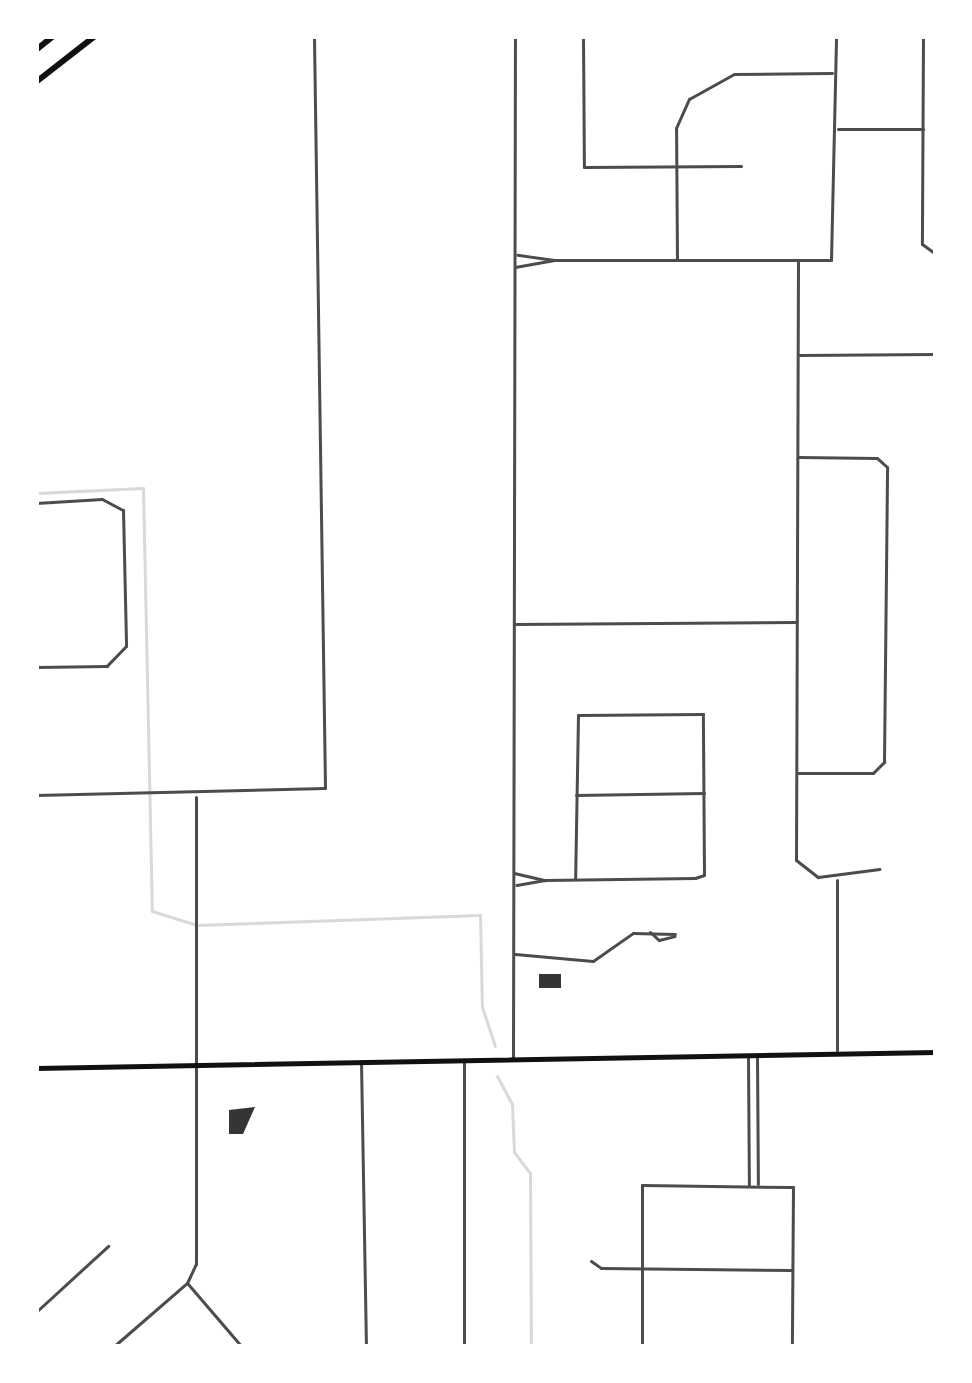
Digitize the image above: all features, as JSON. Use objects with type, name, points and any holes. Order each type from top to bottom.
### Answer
[{"type":"highway","points":[[36,50],[53,36]]},
{"type":"highway","points":[[36,82],[95,36]]},
{"type":"main road","points":[[36,1068],[936,1052]]},
{"type":"street","points":[[36,795],[323,792],[314,36]]},
{"type":"street","points":[[513,1059],[515,36]]},
{"type":"street","points":[[583,36],[584,167],[674,171],[741,166]]},
{"type":"street","points":[[514,255],[554,260],[831,260],[836,36]]},
{"type":"street","points":[[923,36],[923,251],[936,254]]},
{"type":"street","points":[[677,261],[674,171],[678,119],[708,83],[741,73],[836,74]]},
{"type":"street","points":[[836,128],[923,129]]},
{"type":"street","points":[[513,267],[554,260]]},
{"type":"street","points":[[798,262],[798,866],[837,878],[879,869]]},
{"type":"street","points":[[797,355],[936,354]]},
{"type":"street","points":[[796,457],[878,458],[887,467],[884,762],[873,773],[797,773]]},
{"type":"street","points":[[36,503],[102,499],[120,507],[126,522],[124,655],[106,666],[36,667]]},
{"type":"street","points":[[514,624],[796,622]]},
{"type":"street","points":[[514,885],[704,875],[703,714],[579,713],[575,879]]},
{"type":"street","points":[[575,795],[706,793]]},
{"type":"street","points":[[113,1347],[187,1282],[196,1256],[200,1064],[196,794]]},
{"type":"street","points":[[514,873],[545,880]]},
{"type":"street","points":[[837,878],[837,1054]]},
{"type":"street","points":[[515,954],[593,961],[629,935],[650,932],[675,934],[664,940],[650,932]]},
{"type":"street","points":[[748,1055],[749,1186]]},
{"type":"street","points":[[757,1055],[758,1186]]},
{"type":"street","points":[[464,1060],[464,1347]]},
{"type":"street","points":[[362,1062],[366,1347]]},
{"type":"street","points":[[642,1347],[642,1185],[793,1187],[792,1347]]},
{"type":"street","points":[[36,1312],[108,1246]]},
{"type":"street","points":[[591,1261],[642,1269],[792,1270]]},
{"type":"street","points":[[187,1282],[242,1347]]},
{"type":"street","points":[[120,1341],[125,1347]]},
{"type":"building","points":[[539,974],[561,974],[561,988],[539,988]]},
{"type":"building","points":[[255,1107],[243,1134],[229,1134],[229,1110]]},
{"type":"waterway","points":[[36,493],[143,488],[152,911],[197,925],[480,915],[482,1007],[495,1046]]},
{"type":"waterway","points":[[497,1076],[512,1104],[514,1152],[530,1173],[531,1347]]}]
